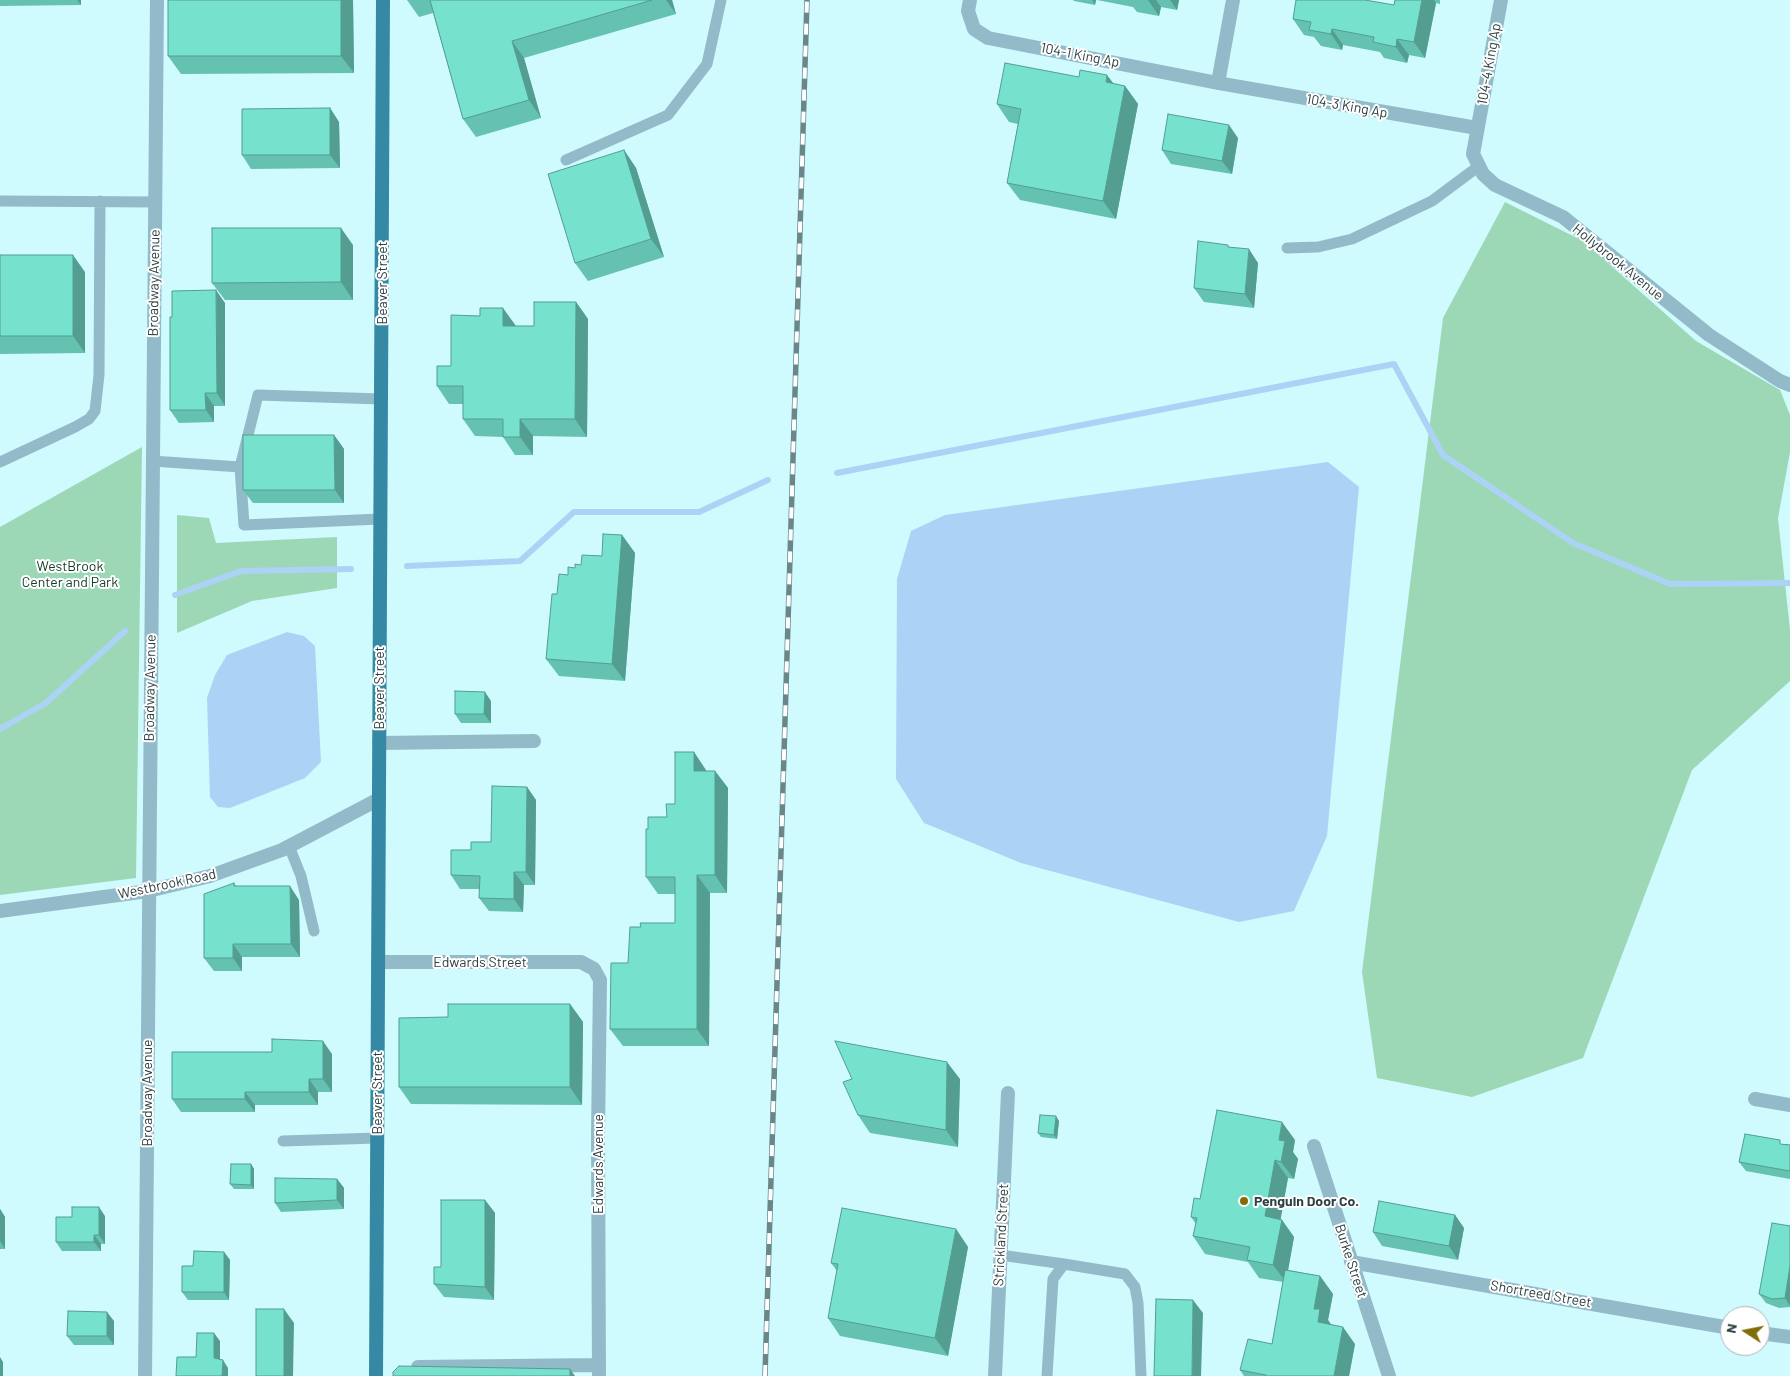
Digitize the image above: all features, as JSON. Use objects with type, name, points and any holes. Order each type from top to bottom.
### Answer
[{"type":"main road","name":"Beaver Street","points":[[376,1376],[383,0]]},
{"type":"street","name":"Broadway Avenue","points":[[146,1376],[148,891],[156,0]]},
{"type":"street","name":"104-1 King Ap","points":[[970,0],[968,11],[974,29],[988,38],[1218,83]]},
{"type":"street","points":[[1218,83],[1233,0]]},
{"type":"street","name":"104-4 King Ap","points":[[1477,128],[1501,0]]},
{"type":"street","name":"104-3 King Ap","points":[[1218,83],[1477,128]]},
{"type":"street","points":[[1477,128],[1473,154],[1478,166]]},
{"type":"street","name":"Hollybrook Avenue","points":[[1478,166],[1482,174],[1495,185],[1563,217],[1708,335],[1790,385]]},
{"type":"street","points":[[379,743],[534,741]]},
{"type":"street","name":"Westbrook Road","points":[[0,912],[148,891],[210,876],[290,846],[379,799]]},
{"type":"street","name":"Edwards Street","points":[[378,962],[581,962]]},
{"type":"street","name":"Edwards Avenue","points":[[581,962],[594,969],[600,980],[598,1136],[599,1370]]},
{"type":"street","name":"Strickland Street","points":[[995,1376],[1008,1093]]},
{"type":"street","points":[[1755,1099],[1790,1105]]},
{"type":"street","name":"Burke Street","points":[[1314,1146],[1389,1376]]},
{"type":"street","name":"Shortreed Street","points":[[1351,1262],[1720,1326]]},
{"type":"street","points":[[1770,1334],[1790,1337]]},
{"type":"street","points":[[418,1366],[599,1370]]},
{"type":"lane","points":[[566,160],[668,114],[707,64],[721,0]]},
{"type":"lane","points":[[1287,248],[1318,247],[1352,239],[1369,232],[1432,201],[1478,166]]},
{"type":"lane","points":[[0,201],[155,202]]},
{"type":"lane","points":[[0,462],[75,427],[89,419],[95,411],[99,375],[100,201]]},
{"type":"lane","points":[[380,519],[244,525],[240,467],[258,395],[381,399]]},
{"type":"lane","points":[[152,461],[240,467]]},
{"type":"lane","points":[[290,846],[301,876],[314,931]]},
{"type":"lane","points":[[283,1141],[377,1138]]},
{"type":"lane","points":[[1000,1255],[1125,1274],[1134,1287],[1138,1303],[1141,1376]]},
{"type":"lane","points":[[1046,1376],[1053,1279],[1064,1264]]},
{"type":"green space","points":[[1505,202],[1583,241],[1696,341],[1780,390],[1790,415],[1790,452],[1778,518],[1790,630],[1790,681],[1692,770],[1583,1058],[1472,1097],[1377,1078],[1362,972],[1443,318]]},
{"type":"green space","name":"WestBrook Center and Park","points":[[142,447],[136,878],[0,895],[0,527]]},
{"type":"green space","points":[[177,515],[209,518],[216,543],[337,537],[337,588],[252,601],[177,633]]},
{"type":"water","points":[[1328,462],[1359,487],[1327,836],[1294,911],[1239,922],[1021,863],[924,823],[896,779],[897,579],[911,531],[945,515]]},
{"type":"water","points":[[287,632],[304,636],[315,646],[321,762],[305,778],[230,808],[218,807],[210,797],[207,698],[215,675],[227,655]]},
{"type":"building","points":[[168,0],[341,0],[341,56],[168,56]]},
{"type":"building","points":[[430,0],[652,0],[512,41],[529,100],[463,119]]},
{"type":"building","points":[[1296,0],[1365,0],[1394,5],[1395,0],[1422,0],[1414,42],[1397,39],[1396,47],[1373,42],[1374,37],[1332,29],[1331,34],[1309,30],[1311,22],[1293,19]]},
{"type":"building","points":[[1005,63],[1079,77],[1080,70],[1107,75],[1106,82],[1125,86],[1103,201],[1007,183],[1021,109],[997,104]]},
{"type":"building","points":[[330,108],[330,155],[242,155],[242,109]]},
{"type":"building","points":[[1168,114],[1229,125],[1222,161],[1162,150]]},
{"type":"building","points":[[624,150],[651,239],[575,263],[548,174]]},
{"type":"building","points":[[212,228],[341,228],[341,282],[212,283]]},
{"type":"building","points":[[1198,241],[1249,249],[1245,294],[1194,288]]},
{"type":"building","points":[[0,255],[73,255],[73,336],[0,336]]},
{"type":"building","points":[[216,290],[217,393],[205,393],[206,410],[170,410],[170,317],[172,317],[172,291]]},
{"type":"building","points":[[534,302],[576,302],[575,419],[520,419],[520,437],[503,437],[503,419],[463,419],[463,386],[437,386],[437,366],[451,366],[451,315],[480,316],[480,308],[503,308],[503,326],[534,326]]},
{"type":"building","points":[[243,435],[334,435],[335,490],[243,490]]},
{"type":"building","points":[[603,534],[622,535],[612,664],[546,659],[552,594],[557,594],[559,574],[568,575],[568,567],[575,568],[575,564],[581,565],[582,555],[602,556]]},
{"type":"building","points":[[455,691],[485,692],[484,714],[455,714]]},
{"type":"building","points":[[675,752],[694,752],[694,771],[715,771],[715,875],[697,875],[697,1029],[610,1029],[611,963],[628,963],[630,927],[641,927],[640,923],[675,923],[675,877],[646,877],[646,829],[648,829],[648,817],[667,817],[666,804],[675,804]]},
{"type":"building","points":[[492,786],[527,787],[526,872],[514,872],[514,899],[479,898],[480,876],[451,875],[451,850],[471,850],[471,842],[491,842]]},
{"type":"building","points":[[234,883],[234,886],[290,886],[291,944],[233,944],[233,958],[204,958],[204,894]]},
{"type":"building","points":[[448,1004],[570,1004],[570,1087],[399,1087],[399,1018],[448,1017]]},
{"type":"building","points":[[272,1039],[323,1041],[323,1079],[309,1079],[309,1092],[245,1092],[245,1099],[172,1099],[172,1052],[272,1052]]},
{"type":"building","points":[[835,1041],[947,1062],[946,1130],[858,1115],[843,1082],[852,1079]]},
{"type":"building","points":[[1217,1110],[1282,1122],[1279,1140],[1285,1141],[1281,1162],[1275,1160],[1265,1216],[1282,1220],[1273,1265],[1247,1260],[1250,1247],[1193,1236],[1197,1218],[1191,1217],[1194,1198],[1200,1199]]},
{"type":"building","points":[[1040,1115],[1056,1116],[1054,1135],[1038,1133]]},
{"type":"building","points":[[1745,1134],[1780,1140],[1780,1144],[1790,1145],[1790,1171],[1739,1162]]},
{"type":"building","points":[[231,1164],[251,1164],[251,1185],[230,1184]]},
{"type":"building","points":[[275,1178],[337,1179],[337,1200],[275,1203]]},
{"type":"building","points":[[441,1200],[485,1200],[485,1287],[434,1284],[434,1267],[441,1267]]},
{"type":"building","points":[[1379,1201],[1455,1215],[1449,1246],[1373,1232]]},
{"type":"building","points":[[72,1207],[99,1207],[99,1235],[94,1235],[94,1242],[56,1242],[56,1217],[72,1217]]},
{"type":"building","points":[[842,1208],[956,1229],[935,1338],[828,1318],[838,1264],[831,1263]]},
{"type":"building","points":[[1772,1223],[1790,1226],[1790,1266],[1785,1298],[1772,1299],[1759,1294]]},
{"type":"building","points":[[194,1251],[224,1252],[224,1292],[182,1292],[182,1266],[193,1266]]},
{"type":"building","points":[[1285,1270],[1320,1276],[1314,1309],[1320,1309],[1318,1322],[1343,1327],[1334,1376],[1266,1376],[1240,1370],[1248,1339],[1272,1344]]},
{"type":"building","points":[[1156,1299],[1193,1300],[1192,1376],[1154,1376]]},
{"type":"building","points":[[256,1309],[284,1309],[284,1376],[256,1376]]},
{"type":"building","points":[[68,1311],[107,1312],[107,1336],[67,1336]]},
{"type":"building","points":[[197,1333],[214,1333],[214,1358],[223,1360],[222,1376],[176,1376],[177,1357],[196,1357]]},
{"type":"building","points":[[399,1366],[570,1369],[570,1376],[393,1376],[393,1372]]},
{"type":"waterway","points":[[837,473],[1394,364],[1443,455],[1573,543],[1670,584],[1790,583]]},
{"type":"waterway","points":[[407,566],[520,561],[574,512],[699,512],[768,480]]},
{"type":"waterway","points":[[175,595],[241,571],[351,569]]},
{"type":"waterway","points":[[0,729],[46,703],[125,631]]},
{"type":"railway","points":[[765,1376],[807,0]]},
{"type":"place","name":"Penguin Door Co.","points":[[1244,1201]]}]
